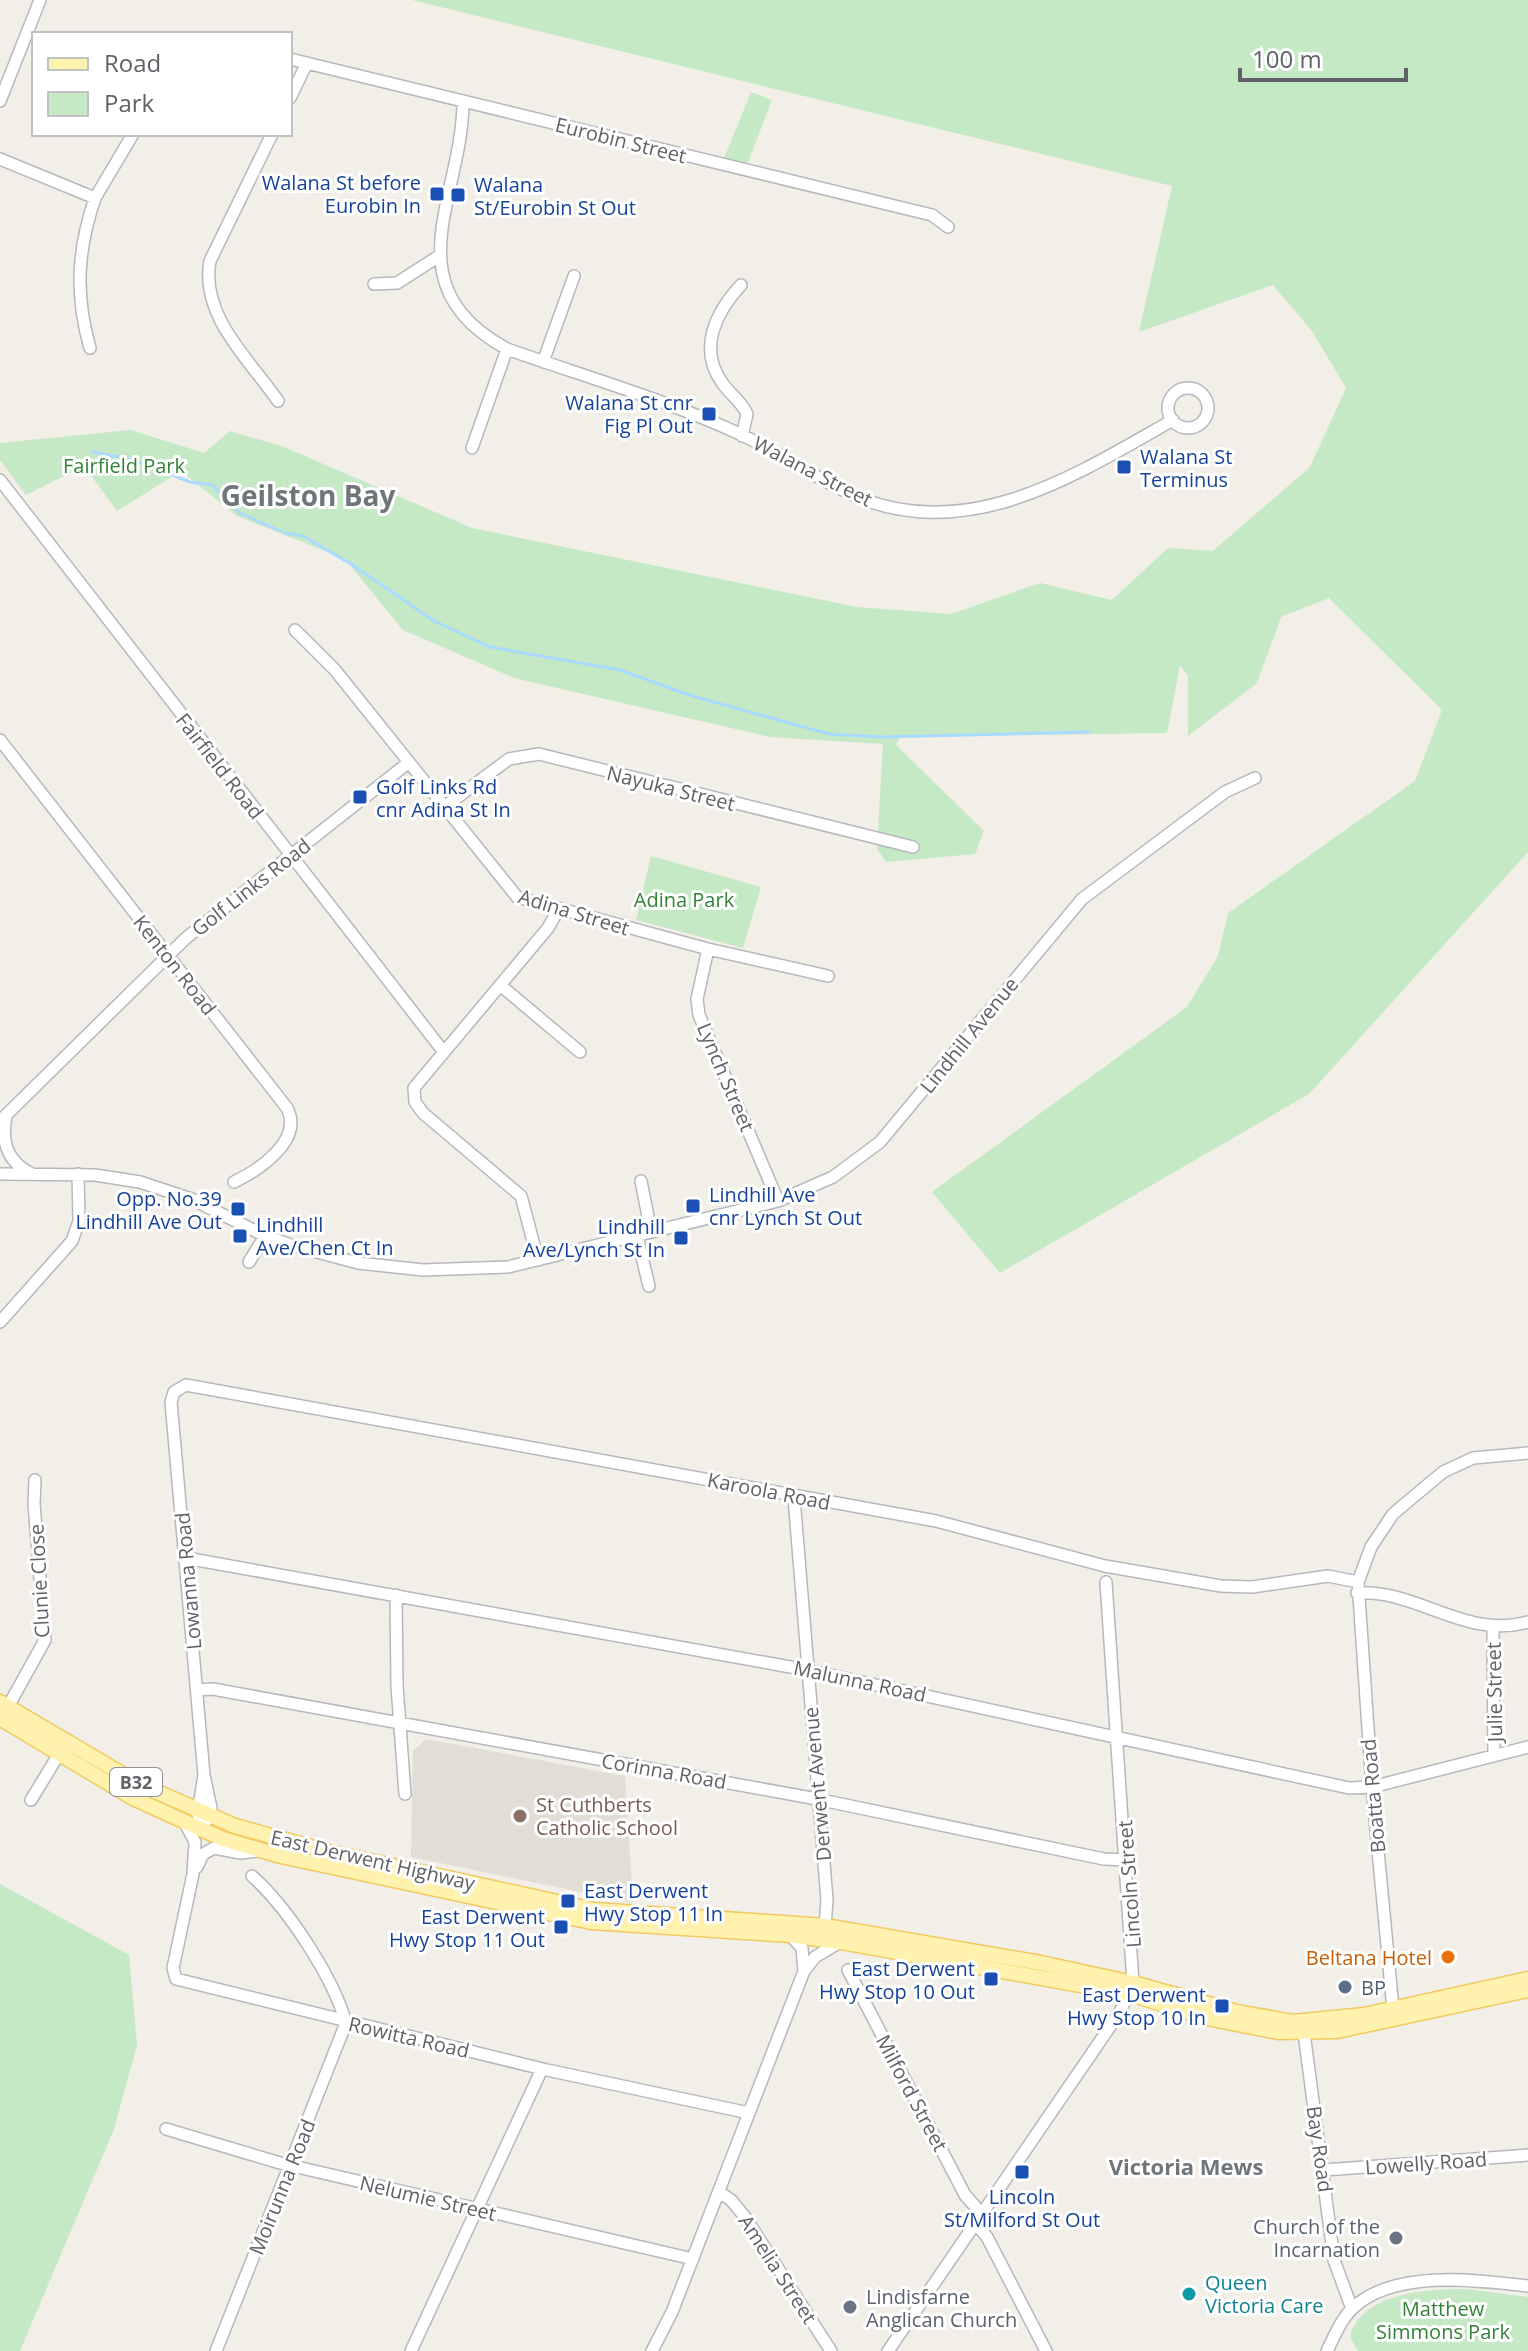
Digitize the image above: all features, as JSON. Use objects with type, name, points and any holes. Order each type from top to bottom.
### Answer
[{"type":"main road","name":"East Derwent Highway","points":[[2,1712],[186,1825],[202,1831],[263,1851],[591,1922],[790,1935],[840,1942],[1132,1988],[1251,2029],[1304,2033],[1366,2026],[1528,1990]]},
{"type":"main road","name":"East Derwent Highway","points":[[63,1748],[203,1814],[329,1852],[622,1914],[825,1926],[1041,1963],[1132,1988],[1278,2021],[1335,2020],[1528,1979]]},
{"type":"street","points":[[0,101],[40,0]]},
{"type":"street","name":"Eurobin Street","points":[[292,59],[932,215],[948,227]]},
{"type":"street","points":[[292,94],[307,63]]},
{"type":"street","name":"Walana Street","points":[[463,101],[462,129],[441,225],[439,256],[449,290],[466,317],[488,338],[507,349],[742,436],[861,498],[891,508],[942,513],[981,509],[1029,495],[1099,462],[1173,420]]},
{"type":"street","points":[[90,348],[80,310],[78,275],[81,244],[95,198],[132,136]]},
{"type":"street","points":[[271,136],[210,261],[207,284],[214,311],[278,401]]},
{"type":"street","points":[[0,159],[95,198]]},
{"type":"street","points":[[374,284],[397,283],[439,256]]},
{"type":"street","points":[[543,362],[574,276]]},
{"type":"street","points":[[741,285],[717,315],[711,345],[720,381],[747,414],[742,436]]},
{"type":"street","points":[[472,448],[507,349]]},
{"type":"street","name":"Fairfield Road","points":[[0,480],[443,1051]]},
{"type":"street","name":"Adina Street","points":[[295,630],[335,670],[510,893],[525,902],[828,976]]},
{"type":"street","name":"Kenton Road","points":[[0,740],[291,1115],[293,1126],[288,1138],[257,1169],[234,1182]]},
{"type":"street","name":"Nayuka Street","points":[[443,808],[502,763],[531,753],[913,847]]},
{"type":"street","name":"Golf Links Road","points":[[3,1118],[168,954],[408,763]]},
{"type":"street","name":"Lindhill Avenue","points":[[0,1174],[116,1177],[168,1190],[265,1236],[358,1263],[391,1268],[483,1270],[538,1260],[778,1201],[833,1177],[880,1142],[1082,899],[1225,792],[1255,778]]},
{"type":"street","points":[[538,1260],[521,1196],[423,1113],[415,1102],[414,1088],[548,928],[558,910]]},
{"type":"street","name":"Lynch Street","points":[[708,949],[697,999],[699,1015],[778,1201]]},
{"type":"street","points":[[500,985],[580,1052]]},
{"type":"street","points":[[3,1118],[8,1152],[20,1168],[36,1176]]},
{"type":"street","points":[[0,1322],[72,1241],[79,1221],[78,1174]]},
{"type":"street","points":[[641,1181],[651,1232]]},
{"type":"street","points":[[249,1262],[265,1236]]},
{"type":"street","points":[[637,1236],[649,1286]]},
{"type":"street","name":"Karoola Road","points":[[178,1388],[194,1385],[794,1498],[936,1521],[1105,1566],[1233,1588],[1328,1576],[1493,1629],[1528,1622]]},
{"type":"street","name":"Lowanna Road","points":[[178,1388],[171,1402],[198,1690],[204,1775],[202,1831]]},
{"type":"street","points":[[1358,1588],[1371,1547],[1393,1514],[1443,1472],[1473,1458],[1528,1453]]},
{"type":"street","name":"Clunie Close","points":[[2,1712],[45,1640],[34,1504],[35,1480]]},
{"type":"street","name":"Derwent Avenue","points":[[794,1498],[827,1900],[825,1926]]},
{"type":"street","name":"Malunna Road","points":[[186,1558],[807,1670],[1337,1786],[1372,1787],[1528,1747]]},
{"type":"street","name":"Lincoln Street","points":[[1106,1582],[1128,1860],[1132,1988]]},
{"type":"street","name":"Boatta Road","points":[[1358,1588],[1372,1787],[1393,2009]]},
{"type":"street","points":[[396,1595],[405,1794]]},
{"type":"street","name":"Julie Street","points":[[1493,1629],[1494,1755]]},
{"type":"street","name":"Corinna Road","points":[[198,1690],[213,1689],[817,1799],[1104,1859],[1128,1860]]},
{"type":"street","points":[[31,1800],[63,1748]]},
{"type":"street","name":"Rowitta Road","points":[[186,1825],[195,1842],[193,1874],[173,1968],[176,1979],[542,2069],[749,2113]]},
{"type":"street","points":[[193,1874],[203,1854],[214,1848],[241,1853],[263,1851]]},
{"type":"street","points":[[252,1876],[290,1918],[334,1991],[346,2023]]},
{"type":"street","points":[[790,1935],[802,1948],[804,1971]]},
{"type":"street","points":[[652,2351],[693,2259],[804,1971],[815,1957],[840,1942]]},
{"type":"street","name":"Milford Street","points":[[848,1970],[1046,2351]]},
{"type":"street","points":[[888,2351],[1132,1988]]},
{"type":"street","name":"Moirunna Road","points":[[216,2351],[346,2023]]},
{"type":"street","name":"Bay Road","points":[[1304,2033],[1336,2270],[1352,2309]]},
{"type":"street","points":[[411,2351],[542,2069]]},
{"type":"street","name":"Nelumie Street","points":[[166,2129],[291,2165],[693,2259]]},
{"type":"street","name":"Lowelly Road","points":[[1324,2170],[1528,2155]]},
{"type":"street","name":"Amelia Street","points":[[719,2192],[740,2210],[831,2351]]},
{"type":"street","points":[[1327,2351],[1352,2309],[1381,2292],[1458,2279],[1528,2286]]},
{"type":"shaded area","name":"St Cuthberts Catholic School","points":[[426,1739],[625,1776],[633,1903],[411,1857],[413,1751]]},
{"type":"green space","name":"Fairfield Park","points":[[412,0],[1528,0],[1528,852],[1309,1094],[1000,1273],[932,1192],[1187,1007],[1218,956],[1228,913],[1415,781],[1442,710],[1329,598],[1281,617],[1257,683],[1188,736],[1188,676],[1180,665],[1167,733],[900,737],[896,745],[984,831],[975,854],[886,862],[877,849],[883,744],[770,737],[514,678],[403,630],[345,559],[237,516],[181,471],[117,511],[84,466],[26,495],[0,460],[0,443],[131,430],[204,453],[230,431],[284,447],[472,528],[857,607],[951,614],[1040,583],[1112,600],[1168,548],[1213,551],[1310,467],[1346,388],[1312,331],[1273,285],[1139,332],[1172,186]]},
{"type":"green space","points":[[751,92],[772,100],[747,165],[723,161]]},
{"type":"green space","name":"Adina Park","points":[[651,856],[761,887],[743,948],[636,920]]},
{"type":"green space","points":[[0,1884],[129,1955],[137,2045],[114,2129],[20,2351],[0,2351]]},
{"type":"green space","name":"Matthew Simmons Park","points":[[1466,2289],[1528,2297],[1528,2351],[1358,2351],[1350,2337],[1357,2322],[1382,2302],[1416,2292]]},
{"type":"waterway","points":[[93,452],[134,460],[190,482],[212,485],[240,513],[280,531]]},
{"type":"waterway","points":[[284,533],[303,536],[351,564],[434,621],[490,647],[620,670],[692,696],[829,734],[882,737],[1088,732]]},
{"type":"place","name":"Walana St before Eurobin In","points":[[437,194]]},
{"type":"place","name":"Walana St/Eurobin St Out","points":[[458,195]]},
{"type":"place","name":"Walana St cnr Fig Pl Out","points":[[709,414]]},
{"type":"place","name":"Walana St Terminus","points":[[1124,467]]},
{"type":"place","name":"Golf Links Rd cnr Adina St In","points":[[360,797]]},
{"type":"place","name":"Lindhill Ave cnr Lynch St Out","points":[[693,1206]]},
{"type":"place","name":"Opp. No.39 Lindhill Ave Out","points":[[238,1209]]},
{"type":"place","name":"Lindhill Ave/Chen Ct In","points":[[240,1236]]},
{"type":"place","name":"Lindhill Ave/Lynch St In","points":[[681,1238]]},
{"type":"place","name":"St Cuthberts Catholic School","points":[[520,1816]]},
{"type":"place","name":"East Derwent Hwy Stop 11 In","points":[[568,1901]]},
{"type":"place","name":"East Derwent Hwy Stop 11 Out","points":[[561,1927]]},
{"type":"place","name":"Beltana Hotel","points":[[1448,1957]]},
{"type":"place","name":"East Derwent Hwy Stop 10 Out","points":[[991,1979]]},
{"type":"place","name":"BP","points":[[1345,1987]]},
{"type":"place","name":"East Derwent Hwy Stop 10 In","points":[[1222,2006]]},
{"type":"place","name":"Lincoln St/Milford St Out","points":[[1022,2172]]},
{"type":"place","name":"Church of the Incarnation","points":[[1396,2238]]},
{"type":"place","name":"Queen Victoria Care","points":[[1189,2294]]},
{"type":"place","name":"Lindisfarne Anglican Church","points":[[850,2307]]},
{"type":"district","name":"Geilston Bay","points":[[308,495]]},
{"type":"district","name":"Victoria Mews","points":[[1186,2166]]}]
